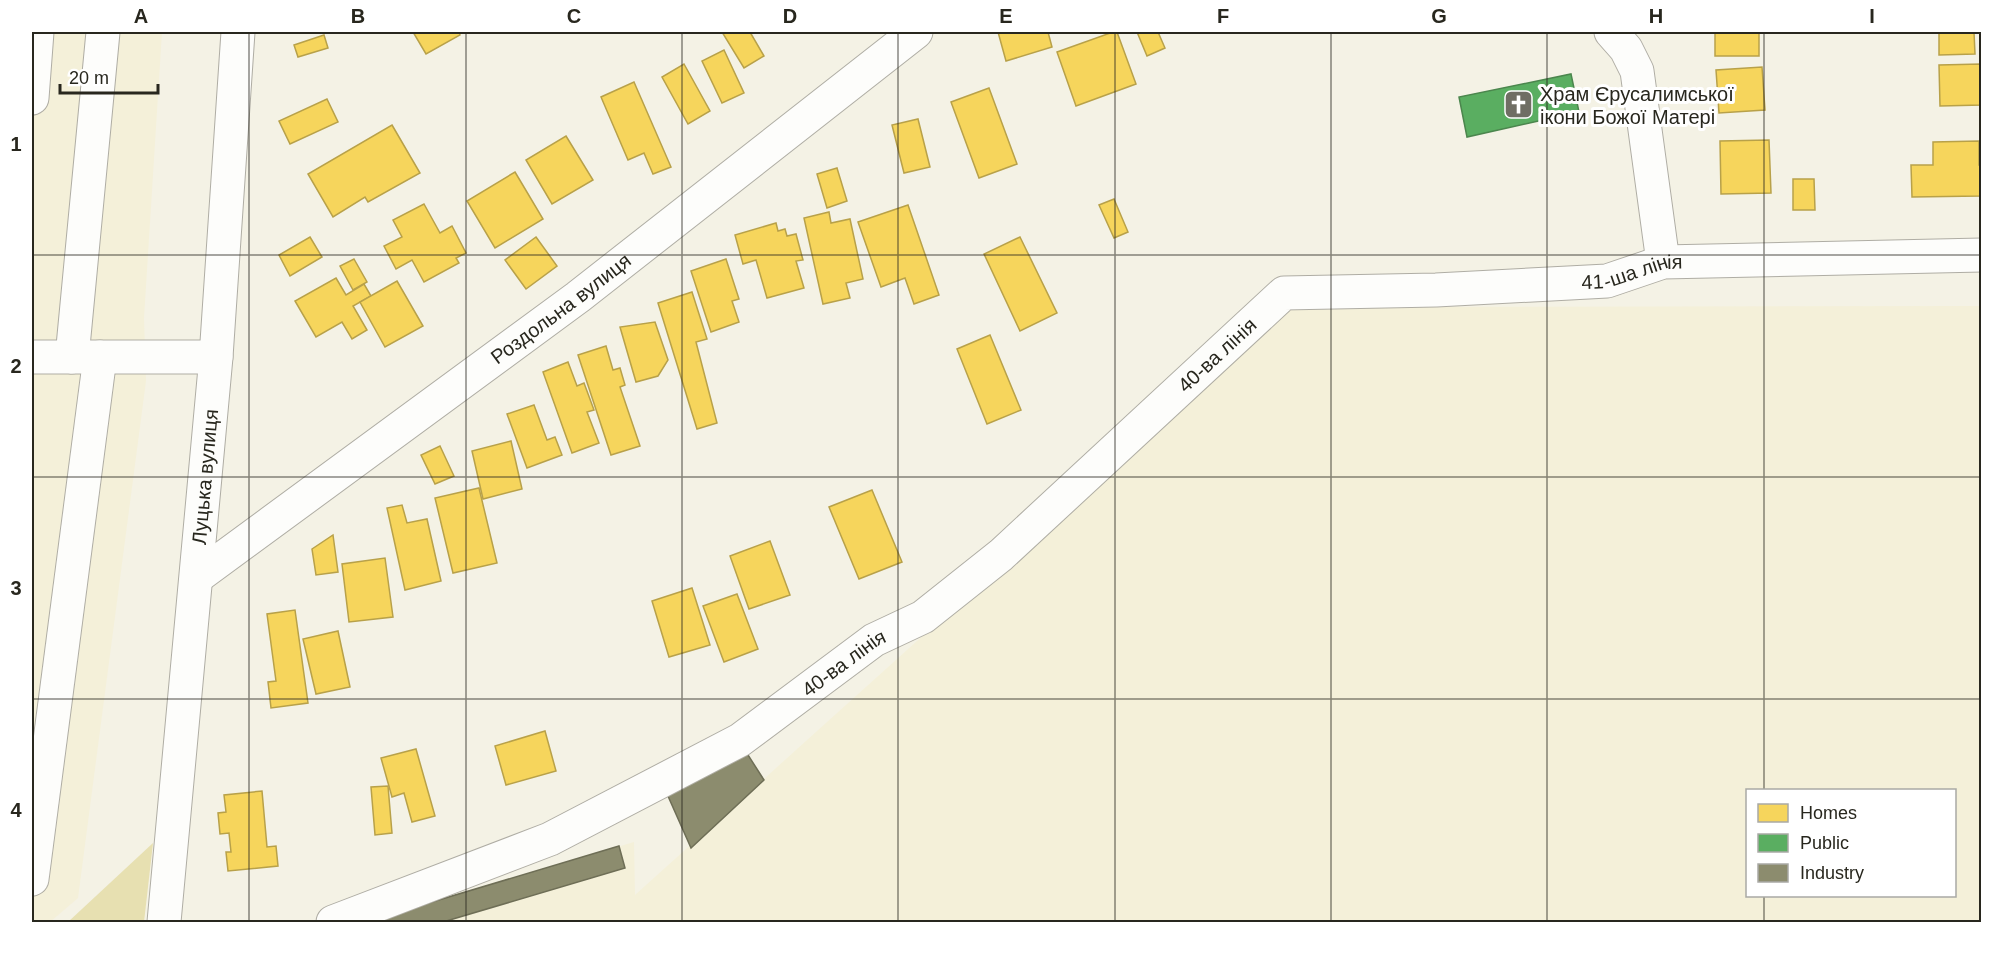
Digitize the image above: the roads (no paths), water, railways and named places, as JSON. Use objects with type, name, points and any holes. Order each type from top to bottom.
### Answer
[{"type":"street","points":[[32,98],[37,32]]},
{"type":"street","points":[[32,879],[86,357],[103,32]]},
{"type":"street","name":"Луцька вулиця","points":[[164,922],[216,357],[238,32]]},
{"type":"street","name":"Роздольна вулиця","points":[[197,577],[578,297],[916,32]]},
{"type":"street","points":[[1611,32],[1626,49],[1637,71],[1663,262]]},
{"type":"street","name":"41-ша лінія","points":[[1284,293],[1436,290],[1607,281],[1663,262],[1982,255]]},
{"type":"street","name":"40-ва лінія","points":[[333,922],[550,839],[740,740],[874,640],[923,618],[1001,555],[1284,293]]},
{"type":"street","points":[[32,357],[216,357]]},
{"type":"place","name":"Храм Єрусалимської ікони Божої Матері","points":[[1519,105]]}]
